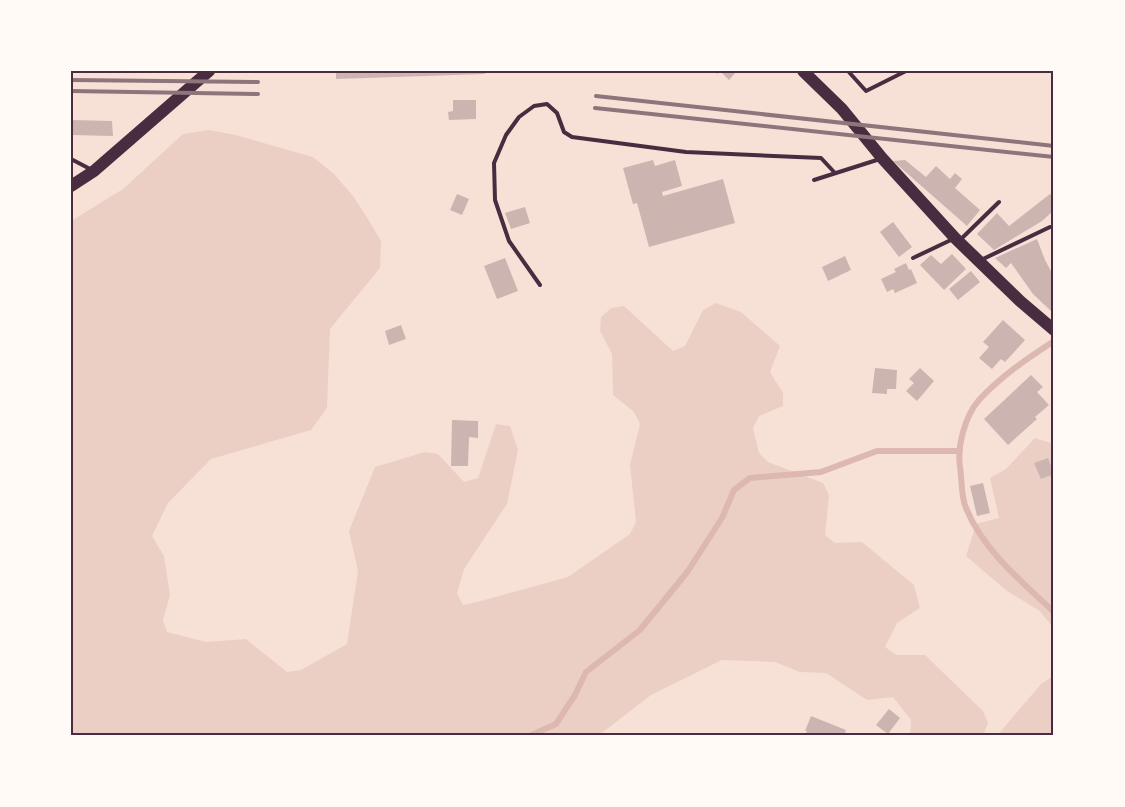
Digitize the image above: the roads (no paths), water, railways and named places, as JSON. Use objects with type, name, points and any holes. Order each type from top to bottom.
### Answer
[{"type":"main road","points":[[71,186],[94,171],[209,71]]},
{"type":"main road","points":[[810,74],[882,158],[957,240],[1020,301],[1054,330]]},
{"type":"lane","points":[[848,71],[866,91],[906,71]]},
{"type":"lane","points":[[540,285],[509,241],[495,200],[494,163],[506,135],[518,117],[534,106],[547,104],[557,113],[564,132],[572,137],[686,152],[821,158],[835,174]]},
{"type":"lane","points":[[814,180],[882,158]]},
{"type":"lane","points":[[71,159],[94,171]]},
{"type":"lane","points":[[913,258],[957,240],[999,202]]},
{"type":"lane","points":[[978,261],[1050,227]]},
{"type":"waterway","points":[[1054,341],[1006,375],[979,400],[966,423],[959,459],[963,499],[973,523],[982,538],[1004,564],[1054,612]]},
{"type":"waterway","points":[[529,736],[556,724],[575,695],[586,672],[640,630],[688,571],[722,518],[734,490],[750,478],[821,472],[877,451],[960,451]]},
{"type":"railway","points":[[71,80],[258,82]]},
{"type":"railway","points":[[71,91],[258,94]]},
{"type":"railway","points":[[596,96],[1054,146]]},
{"type":"railway","points":[[595,108],[1054,157]]}]
